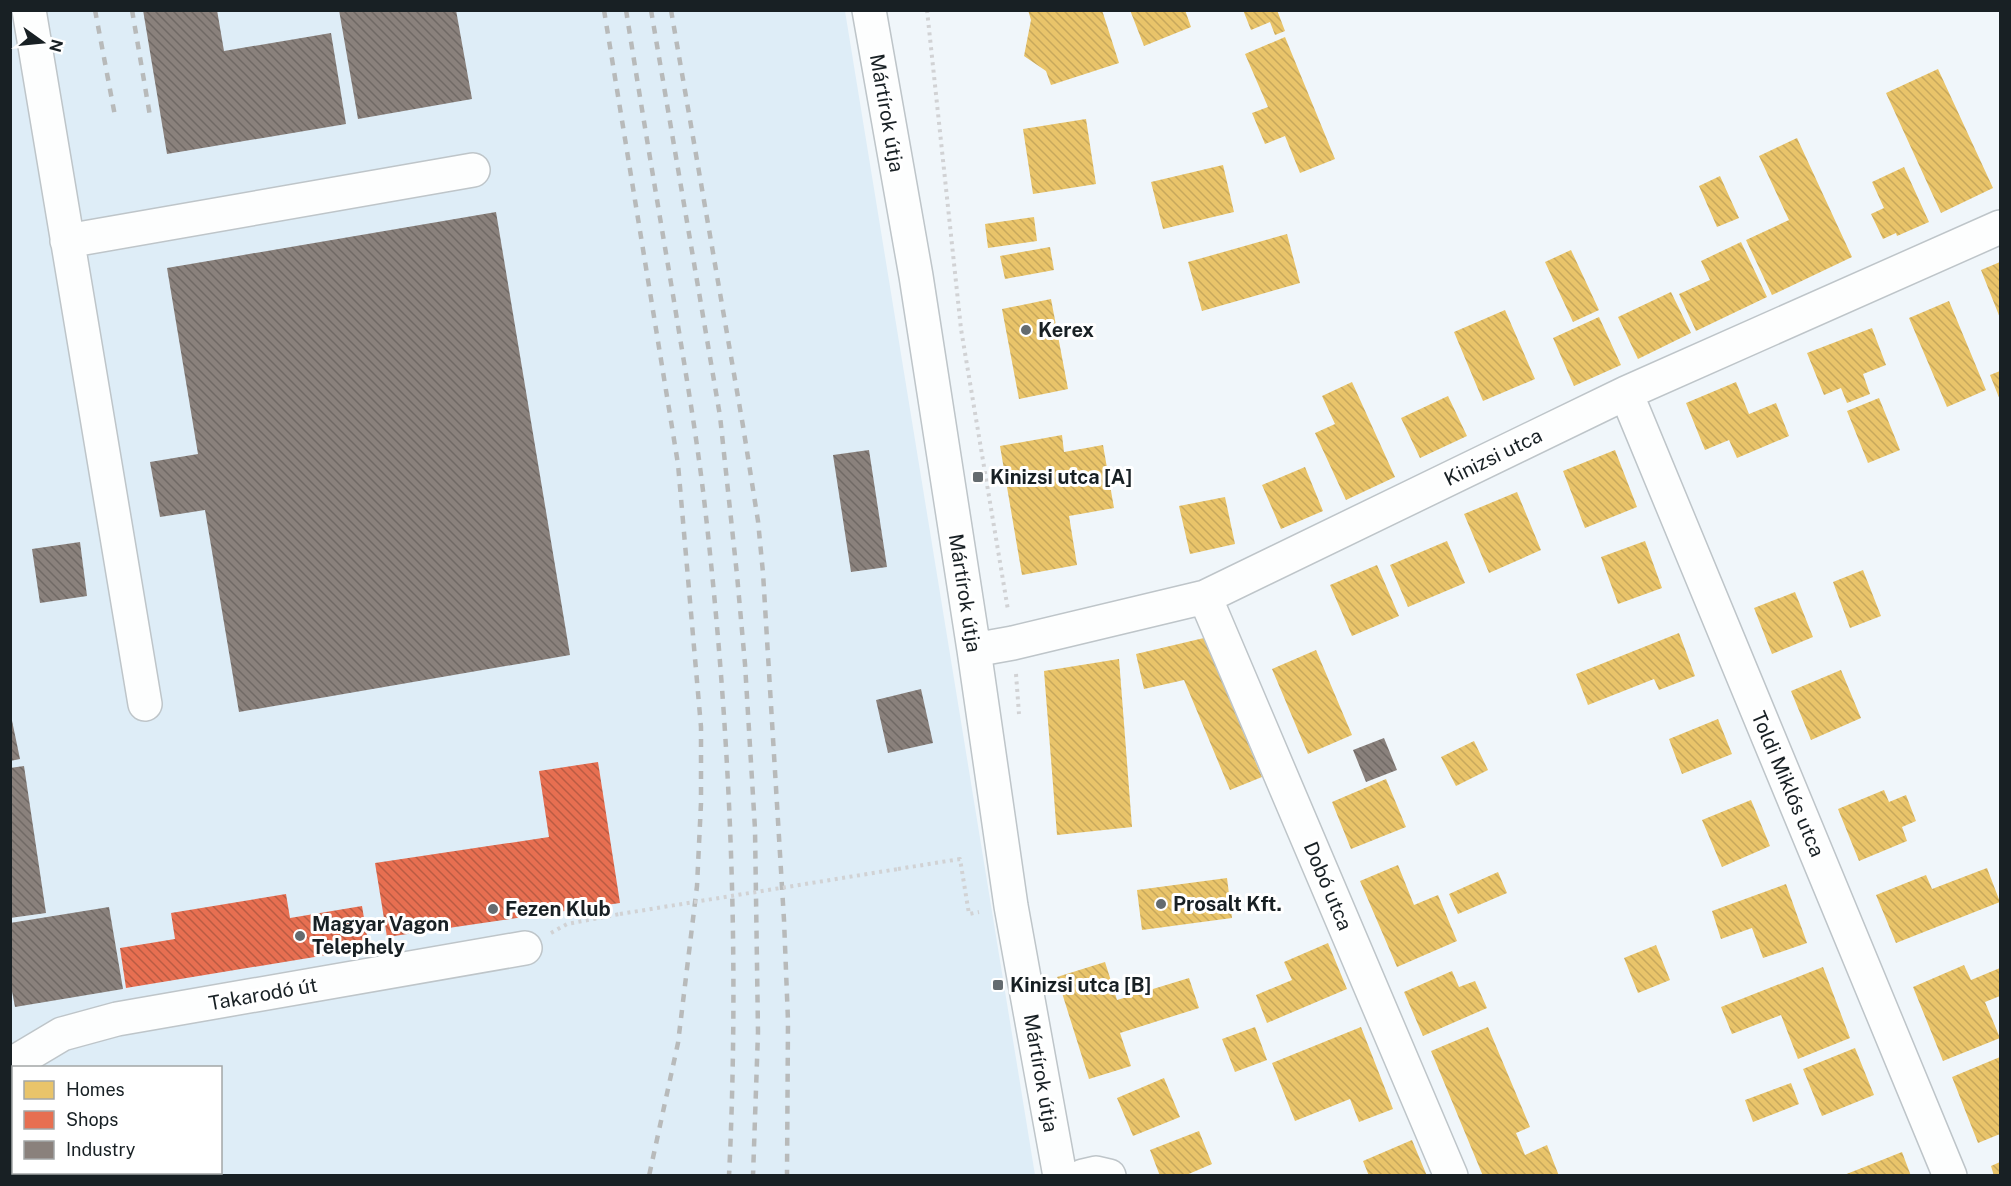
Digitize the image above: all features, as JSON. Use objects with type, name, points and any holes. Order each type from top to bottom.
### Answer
[{"type":"street","points":[[28,10],[146,704]]},
{"type":"street","name":"Mártírok útja","points":[[868,10],[916,276],[1011,906],[1060,1176]]},
{"type":"street","points":[[67,241],[473,170]]},
{"type":"street","name":"Kinizsi utca","points":[[974,650],[1013,643],[1205,597],[1626,393],[2001,227]]},
{"type":"street","name":"Toldi Miklós utca","points":[[1626,393],[1950,1176]]},
{"type":"street","name":"Dobó utca","points":[[1205,597],[1451,1176]]},
{"type":"street","name":"Takarodó út","points":[[10,1065],[62,1034],[117,1019],[525,948]]},
{"type":"street","points":[[1083,1176],[1096,1173],[1108,1176]]},
{"type":"path","points":[[927,10],[961,329],[1013,643],[1020,725]]},
{"type":"path","points":[[567,924],[950,861]]},
{"type":"shaded area","points":[[10,11],[845,11],[1035,1175],[11,1175]]},
{"type":"building: Homes","points":[[1028,10],[1102,10],[1119,63],[1051,85],[1046,71],[1024,56],[1031,20]]},
{"type":"building: Homes","points":[[1130,10],[1185,10],[1191,27],[1144,46]]},
{"type":"building: Homes","points":[[1243,10],[1277,10],[1285,31],[1275,35],[1270,22],[1251,30]]},
{"type":"building: Homes","points":[[1285,37],[1335,159],[1300,173],[1285,136],[1265,144],[1252,113],[1268,107],[1245,54]]},
{"type":"building: Homes","points":[[1938,69],[1993,188],[1941,213],[1886,93]]},
{"type":"building: Homes","points":[[1086,119],[1096,184],[1033,194],[1023,129]]},
{"type":"building: Homes","points":[[1797,138],[1852,257],[1772,295],[1746,240],[1789,220],[1759,156]]},
{"type":"building: Homes","points":[[1223,165],[1234,212],[1163,229],[1151,182]]},
{"type":"building: Homes","points":[[1904,167],[1929,222],[1897,236],[1896,233],[1883,239],[1871,214],[1884,208],[1872,182]]},
{"type":"building: Homes","points":[[1720,176],[1739,218],[1717,227],[1699,186]]},
{"type":"building: Homes","points":[[1034,217],[1037,241],[988,248],[985,224]]},
{"type":"building: Homes","points":[[1287,234],[1300,283],[1202,311],[1188,262]]},
{"type":"building: Homes","points":[[1741,242],[1767,297],[1696,331],[1679,294],[1710,280],[1701,261]]},
{"type":"building: Homes","points":[[1050,247],[1054,270],[1005,279],[1000,256]]},
{"type":"building: Homes","points":[[1571,250],[1599,310],[1573,322],[1545,262]]},
{"type":"building: Homes","points":[[2000,262],[2000,318],[1981,270]]},
{"type":"building: Homes","points":[[1671,292],[1691,333],[1638,359],[1618,317]]},
{"type":"building: Homes","points":[[1051,299],[1068,389],[1019,399],[1002,309]]},
{"type":"building: Homes","points":[[1949,301],[1986,390],[1947,407],[1909,318]]},
{"type":"building: Homes","points":[[1505,310],[1535,379],[1483,401],[1454,332]]},
{"type":"building: Homes","points":[[1599,317],[1621,365],[1574,386],[1553,338]]},
{"type":"building: Homes","points":[[1872,328],[1886,365],[1863,374],[1870,394],[1847,403],[1841,388],[1824,395],[1807,353]]},
{"type":"building: Homes","points":[[2000,371],[2000,400],[1990,375]]},
{"type":"building: Homes","points":[[1352,382],[1395,477],[1346,500],[1315,433],[1335,424],[1322,396]]},
{"type":"building: Homes","points":[[1736,382],[1749,414],[1776,403],[1789,436],[1737,458],[1729,440],[1705,450],[1686,403]]},
{"type":"building: Homes","points":[[1448,396],[1467,436],[1420,458],[1401,418]]},
{"type":"building: Homes","points":[[1879,398],[1900,450],[1868,463],[1847,411]]},
{"type":"building: Homes","points":[[1062,435],[1064,452],[1103,445],[1114,508],[1069,516],[1077,565],[1022,575],[1000,446]]},
{"type":"building: Homes","points":[[1615,450],[1637,507],[1585,528],[1563,471]]},
{"type":"building: Homes","points":[[1305,467],[1323,511],[1281,529],[1262,485]]},
{"type":"building: Homes","points":[[1517,492],[1541,550],[1489,573],[1464,514]]},
{"type":"building: Homes","points":[[1225,497],[1235,544],[1190,554],[1179,506]]},
{"type":"building: Homes","points":[[1447,541],[1465,583],[1408,607],[1390,565]]},
{"type":"building: Homes","points":[[1645,541],[1662,588],[1618,604],[1601,557]]},
{"type":"building: Homes","points":[[1377,565],[1399,616],[1352,636],[1330,585]]},
{"type":"building: Homes","points":[[1863,570],[1881,616],[1850,628],[1833,582]]},
{"type":"building: Homes","points":[[1795,592],[1813,637],[1772,654],[1754,608]]},
{"type":"building: Homes","points":[[1679,633],[1695,676],[1659,690],[1654,679],[1588,705],[1576,674]]},
{"type":"building: Homes","points":[[1204,638],[1262,777],[1230,790],[1184,680],[1144,689],[1136,654]]},
{"type":"building: Homes","points":[[1316,650],[1352,735],[1308,754],[1272,669]]},
{"type":"building: Homes","points":[[1119,659],[1132,827],[1057,835],[1044,671]]},
{"type":"building: Homes","points":[[1841,670],[1861,718],[1811,740],[1791,691]]},
{"type":"building: Homes","points":[[1718,719],[1732,754],[1682,774],[1669,739]]},
{"type":"building: Homes","points":[[1474,741],[1488,770],[1456,786],[1441,757]]},
{"type":"building: Homes","points":[[1386,779],[1406,827],[1351,849],[1332,802]]},
{"type":"building: Homes","points":[[1884,790],[1889,802],[1906,795],[1916,821],[1902,827],[1907,841],[1859,861],[1838,809]]},
{"type":"building: Homes","points":[[1751,800],[1770,846],[1722,867],[1702,820]]},
{"type":"building: Homes","points":[[1398,865],[1414,905],[1438,895],[1457,941],[1397,967],[1360,881]]},
{"type":"building: Homes","points":[[1987,868],[2000,902],[1896,943],[1876,895],[1926,875],[1932,889]]},
{"type":"building: Homes","points":[[1498,872],[1507,893],[1458,914],[1449,894]]},
{"type":"building: Homes","points":[[1227,878],[1232,918],[1142,930],[1137,890]]},
{"type":"building: Homes","points":[[1786,884],[1807,943],[1763,958],[1752,928],[1721,939],[1712,911]]},
{"type":"building: Homes","points":[[1328,943],[1347,989],[1267,1023],[1256,995],[1292,980],[1284,962]]},
{"type":"building: Homes","points":[[1656,945],[1670,980],[1638,993],[1624,958]]},
{"type":"building: Homes","points":[[1105,962],[1117,1000],[1189,978],[1199,1008],[1120,1033],[1131,1066],[1089,1079],[1057,977]]},
{"type":"building: Homes","points":[[1964,965],[1971,980],[2000,968],[2000,996],[1985,1002],[2000,1038],[1943,1061],[1913,987]]},
{"type":"building: Homes","points":[[1823,967],[1850,1038],[1798,1059],[1781,1015],[1732,1034],[1721,1007]]},
{"type":"building: Homes","points":[[1452,971],[1459,987],[1475,981],[1487,1008],[1423,1036],[1404,992]]},
{"type":"building: Homes","points":[[1255,1027],[1267,1060],[1235,1072],[1222,1039]]},
{"type":"building: Homes","points":[[1361,1027],[1393,1109],[1359,1122],[1350,1099],[1295,1121],[1272,1063]]},
{"type":"building: Homes","points":[[1488,1027],[1530,1127],[1516,1133],[1525,1155],[1547,1145],[1559,1176],[1483,1176],[1431,1051]]},
{"type":"building: Homes","points":[[1855,1048],[1874,1095],[1822,1116],[1803,1069]]},
{"type":"building: Homes","points":[[2000,1057],[2000,1134],[1978,1143],[1952,1077]]},
{"type":"building: Homes","points":[[1164,1078],[1180,1117],[1133,1136],[1117,1098]]},
{"type":"building: Homes","points":[[1791,1083],[1799,1104],[1753,1122],[1745,1100]]},
{"type":"building: Homes","points":[[1199,1131],[1212,1164],[1184,1176],[1160,1176],[1150,1150]]},
{"type":"building: Homes","points":[[1412,1140],[1427,1176],[1369,1176],[1363,1161]]},
{"type":"building: Homes","points":[[1902,1152],[1911,1176],[1844,1176],[1844,1175]]},
{"type":"building: Homes","points":[[2000,1162],[2000,1176],[1994,1176],[1991,1166]]},
{"type":"building: Shops","points":[[598,762],[620,903],[387,937],[375,863],[549,837],[539,771]]},
{"type":"building: Shops","points":[[286,894],[290,918],[362,906],[369,948],[126,988],[120,948],[175,939],[171,913]]},
{"type":"building: Industry","points":[[143,10],[217,10],[224,51],[331,33],[346,124],[167,154]]},
{"type":"building: Industry","points":[[339,10],[456,10],[472,99],[358,119]]},
{"type":"building: Industry","points":[[496,212],[570,655],[239,712],[205,510],[160,517],[150,462],[198,454],[167,268]]},
{"type":"building: Industry","points":[[869,450],[887,567],[851,572],[833,455]]},
{"type":"building: Industry","points":[[80,542],[87,596],[40,603],[32,549]]},
{"type":"building: Industry","points":[[921,689],[933,743],[888,753],[876,700]]},
{"type":"building: Industry","points":[[10,711],[20,759],[10,761]]},
{"type":"building: Industry","points":[[1384,738],[1397,770],[1366,782],[1353,750]]},
{"type":"building: Industry","points":[[24,766],[46,913],[10,918],[10,768]]},
{"type":"building: Industry","points":[[109,907],[123,989],[15,1007],[10,981],[10,923]]},
{"type":"railway","points":[[95,10],[115,116]]},
{"type":"railway","points":[[132,10],[150,116]]},
{"type":"railway","points":[[604,10],[678,464],[701,727],[701,803],[697,886],[678,1043],[649,1176]]},
{"type":"railway","points":[[626,10],[694,422],[713,583],[726,752],[733,922],[729,1176]]},
{"type":"railway","points":[[651,10],[720,416],[745,664],[755,829],[758,1032],[753,1176]]},
{"type":"railway","points":[[671,10],[758,521],[784,920],[788,1021],[787,1176]]},
{"type":"place","name":"Kerex","points":[[1026,330]]},
{"type":"place","name":"Kinizsi utca [A]","points":[[978,477]]},
{"type":"place","name":"Prosalt Kft.","points":[[1161,904]]},
{"type":"place","name":"Fezen Klub","points":[[493,909]]},
{"type":"place","name":"Magyar Vagon Telephely","points":[[300,936]]},
{"type":"place","name":"Kinizsi utca [B]","points":[[998,985]]}]
